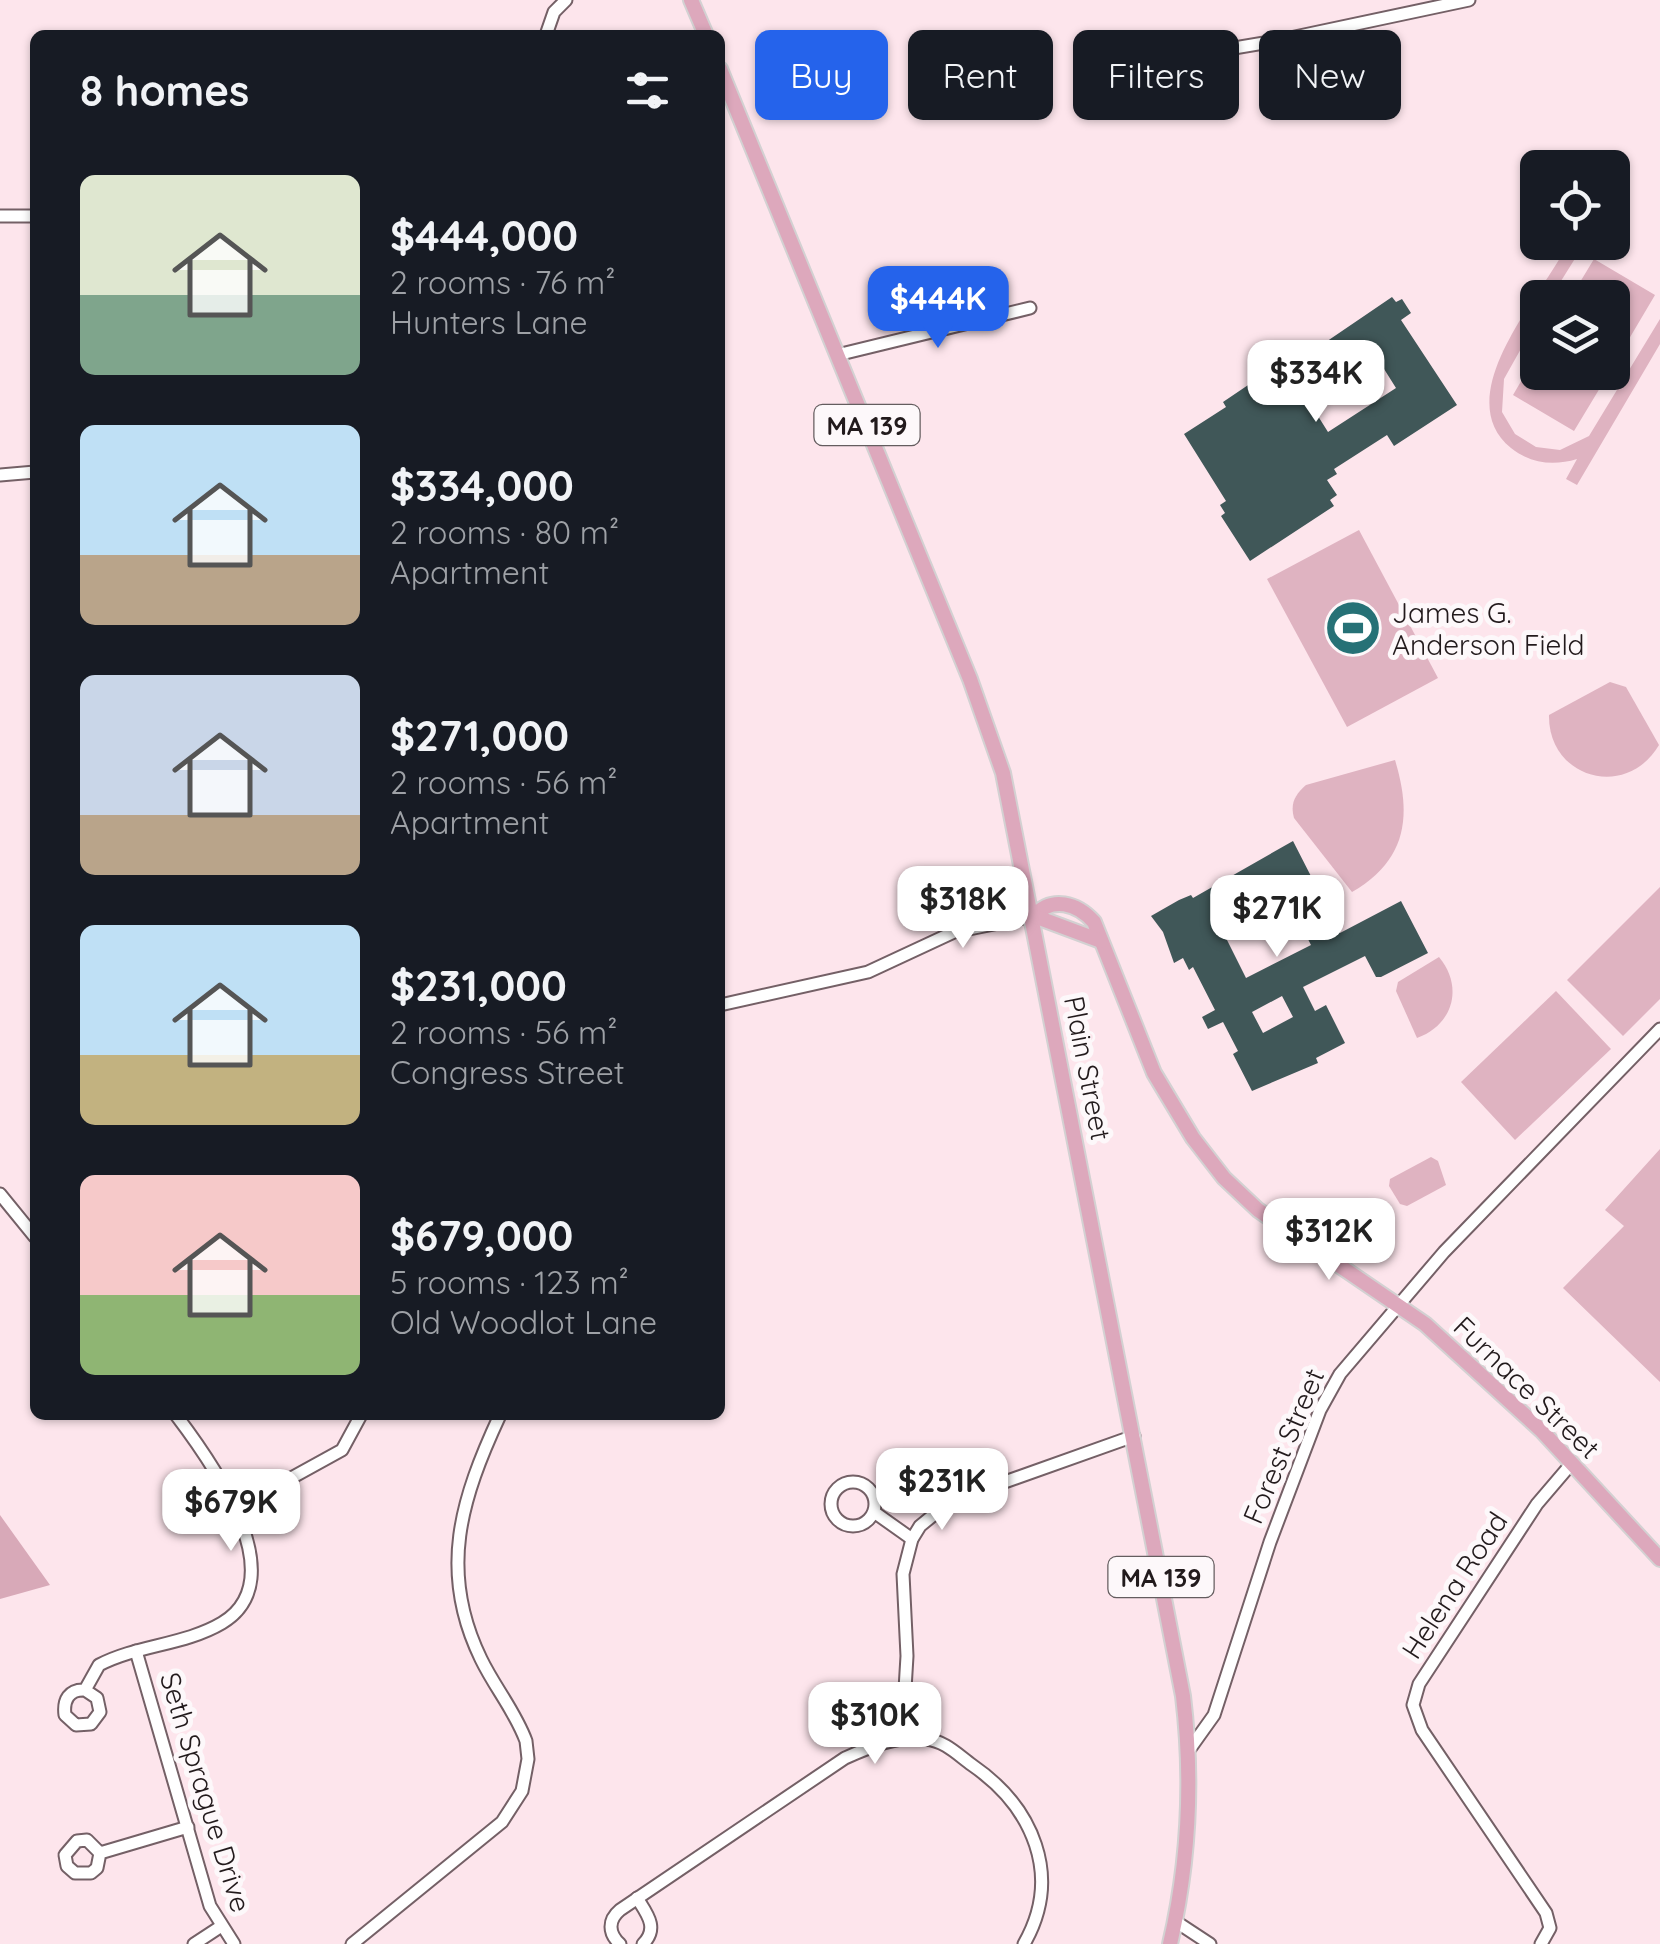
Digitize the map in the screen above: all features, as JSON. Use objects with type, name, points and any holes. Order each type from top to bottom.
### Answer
[{"type":"main road","points":[[691,0],[704,30]]},
{"type":"main road","name":"Plain Street","points":[[725,81],[991,735],[1034,916],[1178,1662],[1188,1750],[1187,1829],[1170,1944]]},
{"type":"main road","name":"Furnace Street","points":[[1034,916],[1048,905],[1076,907],[1094,922],[1154,1073],[1214,1166],[1258,1210],[1398,1302],[1509,1400],[1660,1559]]},
{"type":"main road","points":[[1034,916],[1101,941]]},
{"type":"street","points":[[548,30],[554,12],[566,0]]},
{"type":"street","points":[[1239,47],[1469,0]]},
{"type":"street","points":[[0,216],[30,216]]},
{"type":"street","points":[[837,354],[1030,308]]},
{"type":"street","points":[[0,475],[30,472]]},
{"type":"street","points":[[725,1004],[868,972],[954,932],[1034,916]]},
{"type":"street","name":"Forest Street","points":[[1188,1750],[1214,1715],[1258,1576],[1320,1410],[1347,1363],[1398,1302],[1660,1029]]},
{"type":"street","points":[[0,1194],[30,1231]]},
{"type":"street","points":[[86,1690],[98,1666],[209,1629],[242,1606],[253,1577],[254,1560],[233,1510],[207,1458],[180,1420]]},
{"type":"street","points":[[233,1510],[342,1450],[358,1420]]},
{"type":"street","points":[[352,1944],[502,1822],[522,1791],[528,1759],[526,1740],[473,1640],[458,1577],[465,1498],[498,1420]]},
{"type":"street","points":[[902,1739],[907,1656],[903,1574],[912,1539],[930,1516],[971,1494],[1134,1436]]},
{"type":"street","name":"Helena Road","points":[[1541,1944],[1550,1928],[1546,1913],[1422,1730],[1413,1700],[1418,1684],[1538,1504],[1572,1462]]},
{"type":"street","points":[[859,1482],[874,1498],[874,1512],[857,1526],[842,1524],[832,1514],[833,1492],[844,1483],[859,1482]]},
{"type":"street","points":[[874,1512],[912,1539]]},
{"type":"street","name":"Seth Sprague Drive","points":[[136,1652],[220,1927],[234,1944]]},
{"type":"street","points":[[620,1944],[612,1934],[612,1919],[845,1758],[902,1739],[926,1739],[948,1746],[992,1779],[1025,1818],[1039,1850],[1042,1878],[1035,1920],[1024,1944]]},
{"type":"street","points":[[100,1853],[188,1828]]},
{"type":"street","points":[[638,1898],[652,1924],[650,1936],[642,1944]]},
{"type":"street","points":[[1175,1921],[1210,1944]]},
{"type":"street","points":[[194,1944],[220,1927]]},
{"type":"shaded area","points":[[1559,260],[1574,260],[1562,280],[1546,280]]},
{"type":"shaded area","points":[[1596,260],[1630,280],[1581,280]]},
{"type":"shaded area","points":[[1630,280],[1655,295],[1630,337]]},
{"type":"shaded area","points":[[1660,319],[1660,344],[1577,485],[1566,479],[1577,459],[1543,462],[1527,457],[1511,448],[1495,428],[1489,404],[1493,379],[1520,320],[1520,350],[1504,379],[1502,412],[1515,434],[1536,447],[1560,450],[1589,436],[1617,390],[1630,390],[1630,368]]},
{"type":"shaded area","points":[[1520,383],[1520,390],[1599,390],[1574,431],[1513,395]]},
{"type":"shaded area","name":"James G. Anderson Field","points":[[1359,530],[1438,678],[1347,727],[1267,579]]},
{"type":"shaded area","points":[[1610,682],[1626,687],[1659,745],[1645,762],[1628,773],[1610,777],[1592,775],[1561,754],[1552,737],[1549,715]]},
{"type":"shaded area","points":[[1395,760],[1403,800],[1400,835],[1384,866],[1352,892],[1294,818],[1294,800],[1306,785]]},
{"type":"shaded area","points":[[1660,887],[1660,999],[1623,1036],[1567,980]]},
{"type":"shaded area","points":[[1439,957],[1451,980],[1451,1004],[1439,1024],[1417,1038],[1396,991],[1398,982]]},
{"type":"shaded area","points":[[1556,991],[1611,1049],[1515,1140],[1461,1082]]},
{"type":"shaded area","points":[[1660,1149],[1660,1382],[1563,1288],[1624,1226],[1605,1210]]},
{"type":"shaded area","points":[[1431,1157],[1438,1161],[1446,1185],[1407,1206],[1400,1204],[1389,1186],[1390,1179]]},
{"type":"shaded area","points":[[0,1515],[50,1585],[0,1599]]},
{"type":"building","points":[[1392,297],[1396,302],[1402,299],[1411,313],[1401,320],[1457,405],[1394,446],[1387,435],[1334,469],[1337,474],[1327,480],[1337,495],[1330,500],[1334,506],[1250,561],[1221,516],[1225,513],[1220,505],[1226,501],[1184,434],[1226,407],[1223,402],[1260,377],[1264,384]],"holes":[[[1374,353],[1396,388],[1328,432],[1306,397]]]},
{"type":"building","points":[[1293,841],[1340,933],[1401,901],[1428,953],[1381,977],[1376,977],[1365,956],[1303,987],[1315,1011],[1326,1005],[1345,1043],[1316,1058],[1318,1063],[1252,1091],[1233,1054],[1238,1051],[1223,1022],[1208,1029],[1202,1017],[1215,1010],[1193,967],[1189,970],[1183,958],[1174,963],[1163,932],[1151,916],[1179,900],[1191,895],[1193,898]],"holes":[[[1291,906],[1311,945],[1246,978],[1226,938]],[[1282,996],[1293,1017],[1263,1033],[1252,1012]]]},
{"type":"place","name":"James G. Anderson Field","points":[[1353,628]]}]
